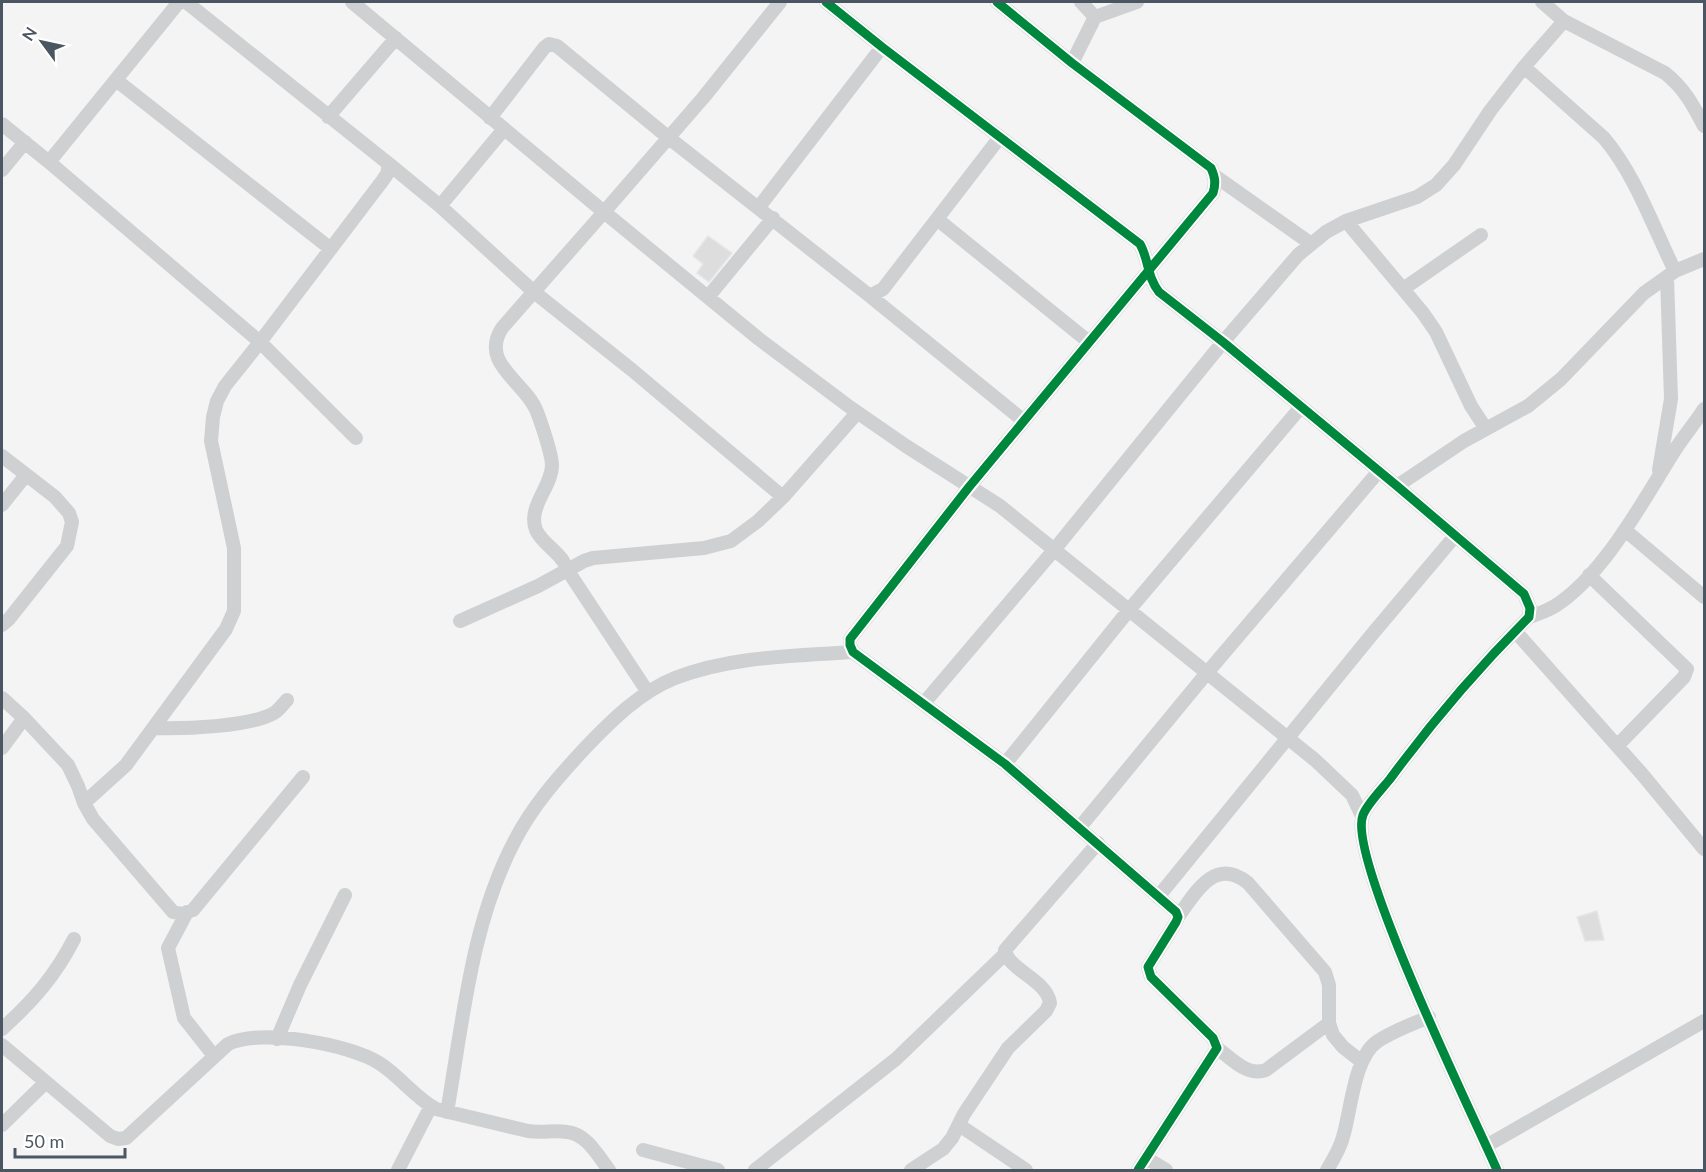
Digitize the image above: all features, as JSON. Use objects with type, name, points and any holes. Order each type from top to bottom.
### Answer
[{"type":"street","points":[[49,162],[179,2]]},
{"type":"street","points":[[186,2],[440,206],[534,292],[632,370],[783,497]]},
{"type":"street","points":[[352,2],[759,339],[857,412],[1000,506],[1337,780],[1352,795],[1362,816],[1361,834],[1378,897],[1497,1170]]},
{"type":"street","points":[[647,691],[562,559],[541,538],[534,523],[552,466],[538,412],[532,401],[499,362],[495,343],[497,335],[704,98],[780,2]]},
{"type":"street","points":[[826,2],[1140,244],[1146,254],[1151,282],[1159,292],[1223,342],[1524,594],[1530,608],[1529,617]]},
{"type":"street","points":[[997,2],[1072,63],[1211,168],[1215,176],[1215,185],[1213,193],[969,487],[850,639],[850,645],[853,652],[1005,764],[1098,843],[1178,916]]},
{"type":"street","points":[[1081,2],[1095,17]]},
{"type":"street","points":[[1072,63],[1095,17],[1137,2]]},
{"type":"street","points":[[1544,2],[1564,21],[1665,74],[1679,85],[1691,101],[1704,126]]},
{"type":"street","points":[[924,703],[1273,282],[1310,243],[1346,221],[1417,197],[1436,185],[1454,165],[1490,111],[1524,67],[1564,21]]},
{"type":"street","points":[[328,117],[396,38]]},
{"type":"street","points":[[490,118],[549,44],[557,46],[1024,421]]},
{"type":"street","points":[[759,207],[882,47]]},
{"type":"street","points":[[1524,67],[1604,138],[1616,152],[1631,180],[1671,274],[1671,399],[1658,478]]},
{"type":"street","points":[[116,80],[331,249]]},
{"type":"street","points":[[2,124],[260,342],[356,438]]},
{"type":"street","points":[[440,206],[504,129]]},
{"type":"street","points":[[870,296],[883,289],[1000,137]]},
{"type":"street","points":[[2,170],[25,142]]},
{"type":"street","points":[[84,803],[126,765],[226,629],[234,611],[234,548],[212,441],[213,417],[217,401],[225,387],[383,180],[389,164]]},
{"type":"street","points":[[1215,176],[1310,243]]},
{"type":"street","points":[[708,297],[773,218]]},
{"type":"street","points":[[937,219],[1089,342]]},
{"type":"street","points":[[1346,221],[1436,332],[1471,406],[1486,429]]},
{"type":"street","points":[[1403,289],[1481,235]]},
{"type":"street","points":[[1397,486],[1464,441],[1528,406],[1561,379],[1644,293],[1671,274],[1704,259]]},
{"type":"street","points":[[1005,764],[1129,610],[1300,407]]},
{"type":"street","points":[[1362,816],[1406,757],[1515,631],[1529,617],[1553,607],[1589,574],[1624,530],[1704,409]]},
{"type":"street","points":[[460,621],[538,586],[592,558],[704,548],[731,541],[758,521],[783,497],[857,412]]},
{"type":"street","points":[[2,456],[55,497],[69,513],[72,522],[71,536],[67,546],[2,625]]},
{"type":"street","points":[[1080,828],[1206,674],[1378,471]]},
{"type":"street","points":[[2,505],[26,475]]},
{"type":"street","points":[[1624,530],[1704,597]]},
{"type":"street","points":[[1158,897],[1455,536]]},
{"type":"street","points":[[1589,574],[1687,669],[1684,677],[1617,746]]},
{"type":"street","points":[[1515,631],[1704,849]]},
{"type":"street","points":[[447,1112],[478,942],[493,891],[515,840],[539,801],[572,762],[603,729],[647,691],[676,678],[721,664],[775,657],[853,652]]},
{"type":"street","points":[[2,698],[68,765],[93,819],[173,912],[182,914],[193,910],[303,777]]},
{"type":"street","points":[[153,728],[188,729],[259,719],[275,712],[287,700]]},
{"type":"street","points":[[2,748],[24,718]]},
{"type":"street","points":[[755,1170],[896,1059],[1005,954],[1010,942],[1098,843]]},
{"type":"street","points":[[1138,1170],[1217,1048],[1216,1041],[1151,977],[1148,972],[1150,963],[1178,916],[1202,884],[1220,875],[1226,873],[1238,875],[1248,883],[1325,972],[1329,985],[1329,1023],[1333,1035],[1343,1047],[1362,1062]]},
{"type":"street","points":[[277,1039],[300,985],[345,895]]},
{"type":"street","points":[[187,912],[168,948],[184,1018],[214,1056]]},
{"type":"street","points":[[2,1029],[40,993],[61,965],[74,939]]},
{"type":"street","points":[[911,1170],[943,1149],[1008,1048],[1046,1011],[1050,1003],[1046,992],[1005,954]]},
{"type":"street","points":[[1327,1170],[1343,1138],[1362,1062],[1370,1048],[1377,1041],[1429,1017]]},
{"type":"street","points":[[1486,1146],[1704,1021]]},
{"type":"street","points":[[1217,1048],[1247,1070],[1261,1072],[1329,1023]]},
{"type":"street","points":[[2,1045],[110,1136],[118,1139],[126,1137],[228,1044],[237,1039],[277,1039],[316,1042],[362,1053],[381,1064],[431,1106],[447,1112],[528,1131],[567,1132],[579,1135],[595,1150],[609,1170]]},
{"type":"street","points":[[2,1125],[46,1082]]},
{"type":"street","points":[[398,1170],[431,1106]]},
{"type":"street","points":[[959,1125],[1026,1170]]},
{"type":"street","points":[[643,1150],[718,1170]]},
{"type":"street","points":[[1146,1158],[1166,1170]]},
{"type":"building","points":[[708,236],[732,253],[709,282],[697,273],[703,264],[693,256]]},
{"type":"building","points":[[1597,911],[1604,940],[1585,941],[1577,917]]},
{"type":"cycle path","points":[[826,2],[1140,244],[1152,280],[1159,292],[1223,342],[1524,594],[1530,608],[1529,617],[1492,655],[1439,716],[1371,801],[1363,815],[1363,840],[1392,931],[1440,1045],[1497,1170]]},
{"type":"cycle path","points":[[997,2],[1072,63],[1211,168],[1215,180],[1214,189],[969,487],[850,639],[850,645],[853,652],[1005,764],[1176,912],[1178,917],[1176,922],[1148,967],[1151,977],[1213,1038],[1217,1048],[1138,1170]]}]
